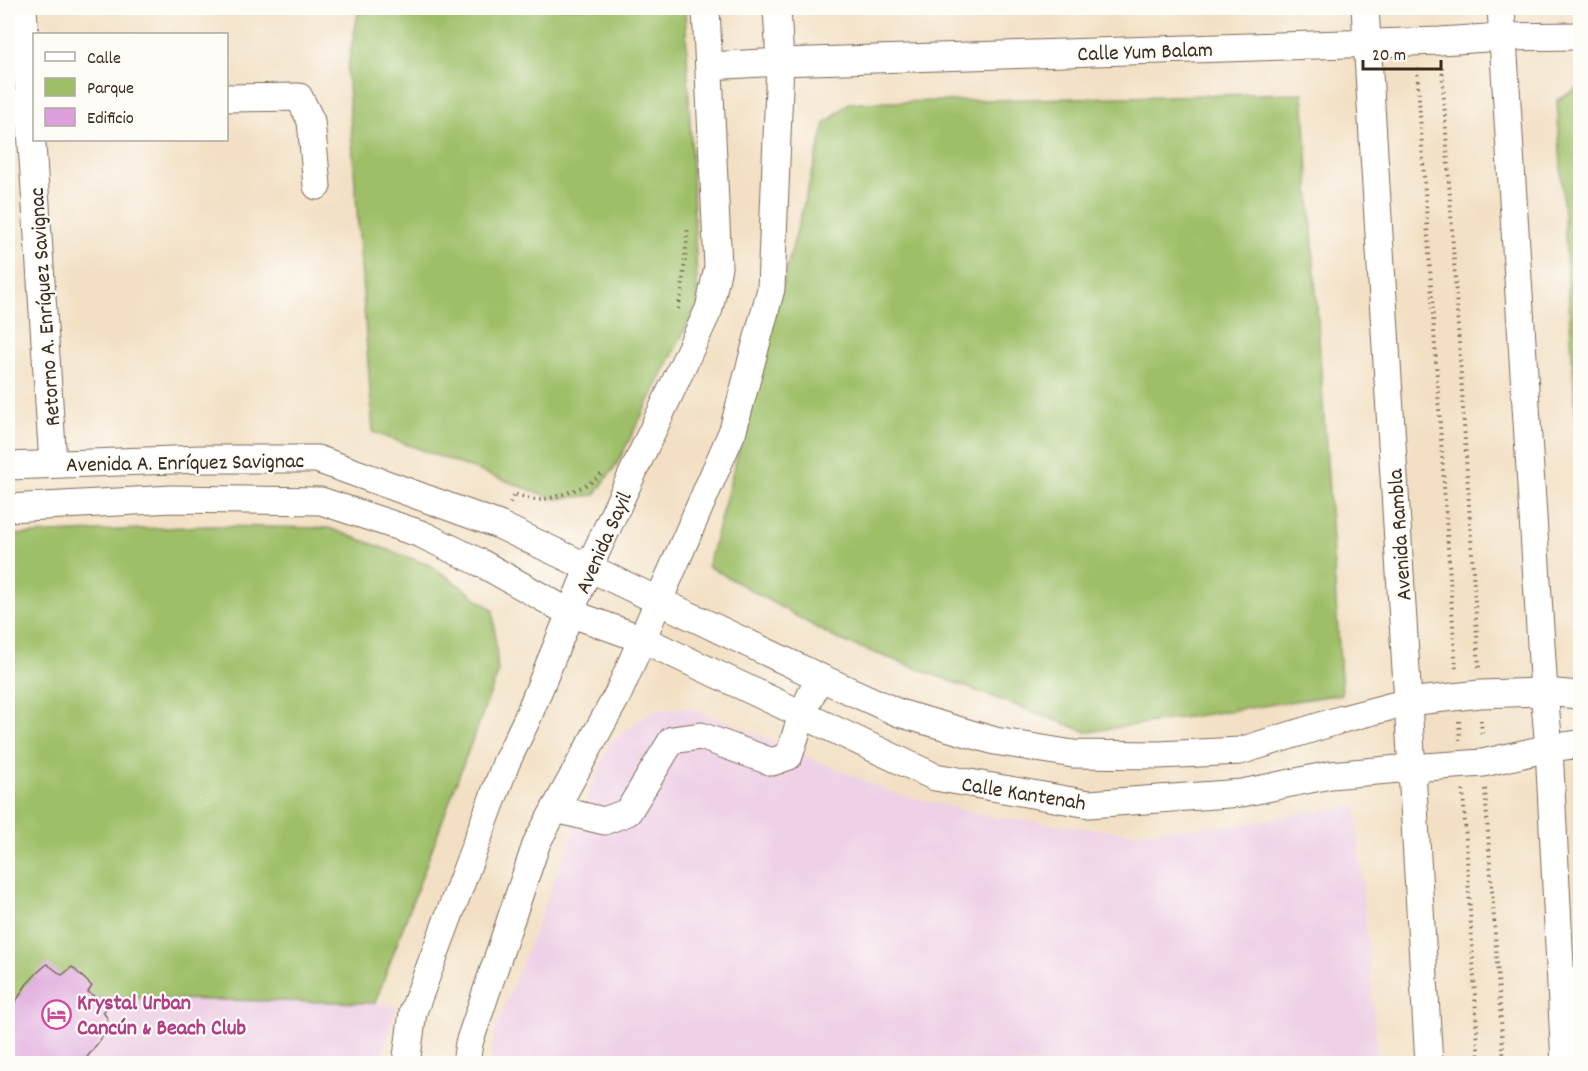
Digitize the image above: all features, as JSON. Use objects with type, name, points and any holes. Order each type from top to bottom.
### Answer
[{"type":"street","name":"Retorno A. Enríquez Savignac","points":[[23,8],[33,117]]},
{"type":"street","name":"Avenida Sayil","points":[[406,1064],[413,1012],[506,763],[527,719],[590,567],[709,309],[718,267],[706,8]]},
{"type":"street","points":[[466,1064],[469,1043],[537,842],[618,694],[734,430],[771,289],[780,62],[777,8]]},
{"type":"street","name":"Avenida Rambla","points":[[1365,8],[1429,1064]]},
{"type":"street","points":[[1501,8],[1549,748],[1565,1064]]},
{"type":"street","name":"Calle Yum Balam","points":[[709,66],[1581,36]]},
{"type":"street","points":[[228,98],[299,97],[311,121],[317,186]]},
{"type":"street","name":"Retorno A. Enríquez Savignac","points":[[34,141],[53,463]]},
{"type":"street","name":"Avenida A. Enríquez Savignac","points":[[8,466],[201,459],[317,459],[499,525],[659,600]]},
{"type":"street","name":"Avenida A. Enríquez Savignac","points":[[8,508],[172,500],[321,501],[421,534],[481,563],[570,613]]},
{"type":"street","name":"Calle Kantenah","points":[[659,600],[899,713],[995,741],[1073,754],[1159,755],[1240,751],[1408,702],[1469,695],[1544,692],[1581,695]]},
{"type":"street","name":"Calle Kantenah","points":[[570,613],[642,639],[935,777],[1089,804],[1242,793],[1330,775],[1472,764],[1549,748],[1581,744]]},
{"type":"street","points":[[555,809],[604,821],[628,812],[672,740],[701,736],[772,762],[789,756],[802,715],[819,677]]},
{"type":"street","points":[[1240,751],[1242,793]]},
{"type":"path","points":[[1428,41],[1469,695],[1479,1064]]},
{"type":"path","points":[[1428,41],[1472,764],[1503,1064]]},
{"type":"path","points":[[678,311],[688,220]]},
{"type":"path","points":[[499,525],[514,494],[537,500],[571,492],[597,479],[604,470]]},
{"type":"shaded area","points":[[690,708],[893,793],[994,817],[1127,833],[1241,824],[1356,806],[1378,1063],[490,1064],[495,1031],[608,745],[651,711]]},
{"type":"shaded area","points":[[8,996],[375,1003],[397,1007],[380,1063],[8,1064]]},
{"type":"green space","points":[[359,8],[685,8],[698,304],[618,462],[595,495],[555,499],[373,432],[347,71]]},
{"type":"green space","points":[[1580,87],[1580,486],[1557,100]]},
{"type":"green space","points":[[1303,93],[1342,694],[1087,732],[835,638],[708,566],[825,124],[849,103]]},
{"type":"green space","points":[[207,526],[329,528],[432,566],[493,610],[498,673],[375,1003],[8,996],[8,535]]},
{"type":"building","name":"Krystal Urban Cancún & Beach Club","points":[[47,964],[62,975],[72,967],[92,986],[88,992],[109,1006],[103,1012],[108,1019],[102,1027],[106,1032],[82,1064],[8,1064],[8,1015],[26,985]]},
{"type":"place","name":"Krystal Urban Cancún & Beach Club","points":[[56,1014]]}]
